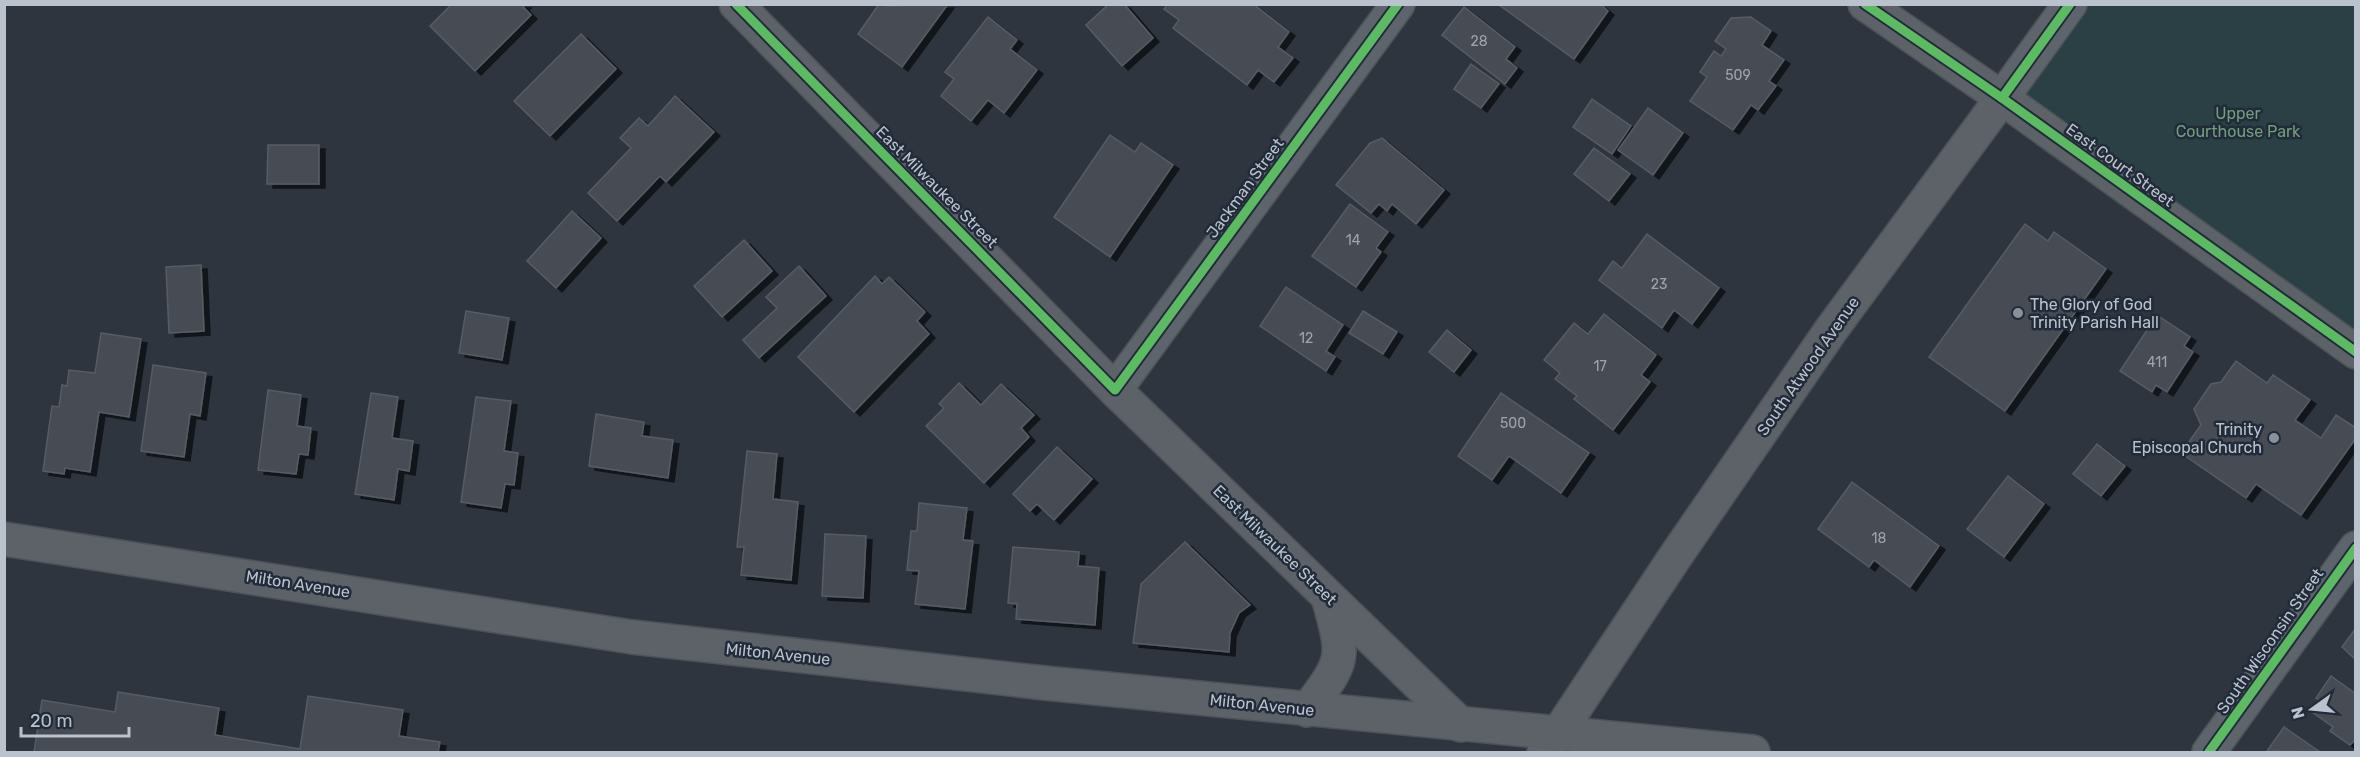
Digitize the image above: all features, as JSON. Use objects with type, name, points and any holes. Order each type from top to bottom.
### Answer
[{"type":"main road","name":"East Milwaukee Street","points":[[736,4],[1115,390],[1461,725]]},
{"type":"main road","name":"East Court Street","points":[[1865,4],[2002,98],[2355,352]]},
{"type":"main road","name":"South Atwood Avenue","points":[[1550,744],[1675,556],[1831,330],[2002,98]]},
{"type":"main road","name":"Milton Avenue","points":[[4,539],[632,637],[1461,725],[1550,744]]},
{"type":"main road","points":[[1307,710],[1329,681],[1339,662],[1338,633],[1328,597]]},
{"type":"main road","points":[[1550,744],[1753,753]]},
{"type":"street","name":"Jackman Street","points":[[1115,390],[1398,4]]},
{"type":"street","name":"South Atwood Avenue","points":[[2002,98],[2070,4]]},
{"type":"street","name":"South Wisconsin Street","points":[[2210,753],[2355,548]]},
{"type":"green space","name":"Upper Courthouse Park","points":[[2070,5],[2355,5],[2355,352],[2002,98]]},
{"type":"building","points":[[452,4],[525,4],[523,7],[531,15],[475,71],[430,26]]},
{"type":"building","points":[[879,4],[888,6],[948,4],[902,67],[858,34]]},
{"type":"building","points":[[1109,4],[1124,4],[1153,38],[1122,66],[1086,25]]},
{"type":"building","points":[[1168,4],[1253,4],[1289,32],[1278,47],[1293,58],[1274,82],[1258,70],[1247,85],[1173,28],[1179,20],[1164,9]]},
{"type":"building","points":[[1600,4],[1608,11],[1574,59],[1499,5]]},
{"type":"building","points":[[1464,7],[1515,47],[1506,59],[1517,68],[1505,84],[1442,35]]},
{"type":"building","points":[[988,17],[1017,40],[1010,49],[1037,70],[1004,113],[988,100],[971,121],[941,96],[954,79],[945,72]]},
{"type":"building","points":[[1751,17],[1771,31],[1762,45],[1784,60],[1769,81],[1776,86],[1758,110],[1751,105],[1733,130],[1690,101],[1707,77],[1700,72],[1714,51],[1721,56],[1726,49],[1715,41],[1731,18]]},
{"type":"building","points":[[581,34],[616,69],[550,136],[514,101]]},
{"type":"building","points":[[1471,64],[1499,84],[1481,108],[1454,89]]},
{"type":"building","points":[[675,96],[714,132],[666,182],[660,176],[617,221],[588,193],[631,148],[620,138],[639,118],[648,126]]},
{"type":"building","points":[[1592,99],[1631,126],[1612,154],[1573,127]]},
{"type":"building","points":[[1648,108],[1683,133],[1653,175],[1618,150]]},
{"type":"building","points":[[1110,135],[1135,152],[1141,143],[1173,165],[1110,257],[1054,217]]},
{"type":"building","points":[[1382,138],[1444,190],[1416,224],[1392,204],[1387,211],[1379,204],[1371,213],[1336,185],[1370,143]]},
{"type":"building","points":[[268,145],[319,145],[319,184],[267,184]]},
{"type":"building","points":[[1594,148],[1630,174],[1609,201],[1574,174]]},
{"type":"building","points":[[1350,204],[1388,232],[1376,248],[1381,252],[1356,287],[1312,256]]},
{"type":"building","points":[[572,211],[601,238],[556,288],[527,261]]},
{"type":"building","name":"The Glory of God Trinity Parish Hall","points":[[2025,224],[2048,241],[2054,232],[2106,269],[2005,411],[1929,357]]},
{"type":"building","points":[[1647,234],[1719,288],[1692,324],[1674,310],[1662,328],[1599,280],[1613,261],[1622,268]]},
{"type":"building","points":[[744,240],[772,271],[722,317],[694,286]]},
{"type":"building","points":[[201,265],[204,331],[169,333],[166,267]]},
{"type":"building","points":[[799,266],[826,296],[759,358],[743,340],[777,308],[766,297]]},
{"type":"building","points":[[875,276],[882,284],[889,277],[925,312],[917,321],[929,334],[854,412],[798,357]]},
{"type":"building","points":[[1286,287],[1343,325],[1326,351],[1335,357],[1326,371],[1260,326]]},
{"type":"building","points":[[466,311],[509,318],[502,360],[459,353]]},
{"type":"building","points":[[1363,311],[1397,332],[1383,354],[1349,333]]},
{"type":"building","points":[[1604,314],[1656,355],[1641,375],[1650,382],[1613,430],[1574,399],[1577,396],[1555,379],[1560,373],[1544,360],[1574,323],[1588,334]]},
{"type":"building","points":[[2157,315],[2190,337],[2184,346],[2193,352],[2167,392],[2156,385],[2152,392],[2120,371]]},
{"type":"building","points":[[1447,330],[1471,350],[1454,372],[1429,352]]},
{"type":"building","points":[[101,333],[141,339],[129,417],[99,412],[90,472],[65,468],[64,474],[43,471],[52,406],[59,407],[62,385],[67,386],[69,370],[95,373]]},
{"type":"building","name":"Trinity Episcopal Church","points":[[2236,361],[2267,383],[2273,375],[2310,400],[2295,420],[2321,438],[2336,415],[2356,428],[2356,438],[2301,515],[2256,484],[2246,498],[2181,453],[2201,425],[2194,409],[2211,384],[2221,382]]},
{"type":"building","points":[[153,365],[206,373],[200,416],[190,414],[184,457],[141,451]]},
{"type":"building","points":[[959,383],[981,405],[1001,384],[1034,415],[1021,428],[1029,437],[984,483],[926,426],[944,408],[939,404]]},
{"type":"building","points":[[268,390],[301,395],[297,426],[311,428],[308,455],[299,454],[296,474],[258,470]]},
{"type":"building","points":[[371,393],[398,397],[392,438],[413,441],[409,471],[398,469],[394,500],[355,494]]},
{"type":"building","points":[[1501,393],[1589,453],[1561,493],[1509,456],[1492,480],[1458,456]]},
{"type":"building","points":[[476,397],[511,401],[504,451],[518,453],[514,485],[505,484],[501,508],[461,502]]},
{"type":"building","points":[[596,414],[644,422],[642,436],[673,440],[668,478],[589,466]]},
{"type":"building","points":[[2097,444],[2125,466],[2101,496],[2073,474]]},
{"type":"building","points":[[1057,447],[1092,479],[1054,520],[1037,504],[1030,511],[1013,494]]},
{"type":"building","points":[[747,451],[777,454],[773,499],[798,502],[791,580],[741,575],[744,547],[737,547]]},
{"type":"building","points":[[2008,476],[2044,504],[2004,557],[1967,529]]},
{"type":"building","points":[[1852,482],[1939,546],[1910,587],[1874,560],[1869,567],[1818,529]]},
{"type":"building","points":[[919,503],[967,508],[963,540],[973,541],[965,609],[915,604],[919,571],[907,570],[911,531],[917,531]]},
{"type":"building","points":[[825,534],[866,536],[863,598],[822,596]]},
{"type":"building","points":[[1185,542],[1250,605],[1239,613],[1230,633],[1229,652],[1133,643],[1141,584]]},
{"type":"building","points":[[1013,547],[1079,552],[1078,566],[1099,568],[1095,625],[1016,619],[1017,604],[1008,603]]},
{"type":"building","points":[[2356,628],[2356,660],[2342,647]]},
{"type":"building","points":[[2331,676],[2356,694],[2356,739],[2350,745],[2330,731],[2333,727],[2312,712],[2320,701],[2316,698]]},
{"type":"building","points":[[118,692],[219,708],[215,735],[300,749],[308,696],[403,710],[399,736],[440,742],[438,752],[34,752],[42,700],[115,712]]},
{"type":"building","points":[[2284,727],[2320,752],[2267,751]]},
{"type":"cycle path","points":[[736,4],[1115,390],[1398,4]]},
{"type":"cycle path","points":[[1865,4],[2002,98],[2356,352]]},
{"type":"cycle path","points":[[2002,98],[2070,4]]},
{"type":"cycle path","points":[[2209,752],[2356,548]]},
{"type":"place","name":"The Glory of God Trinity Parish Hall","points":[[2018,313]]},
{"type":"place","name":"Trinity Episcopal Church","points":[[2274,438]]}]
